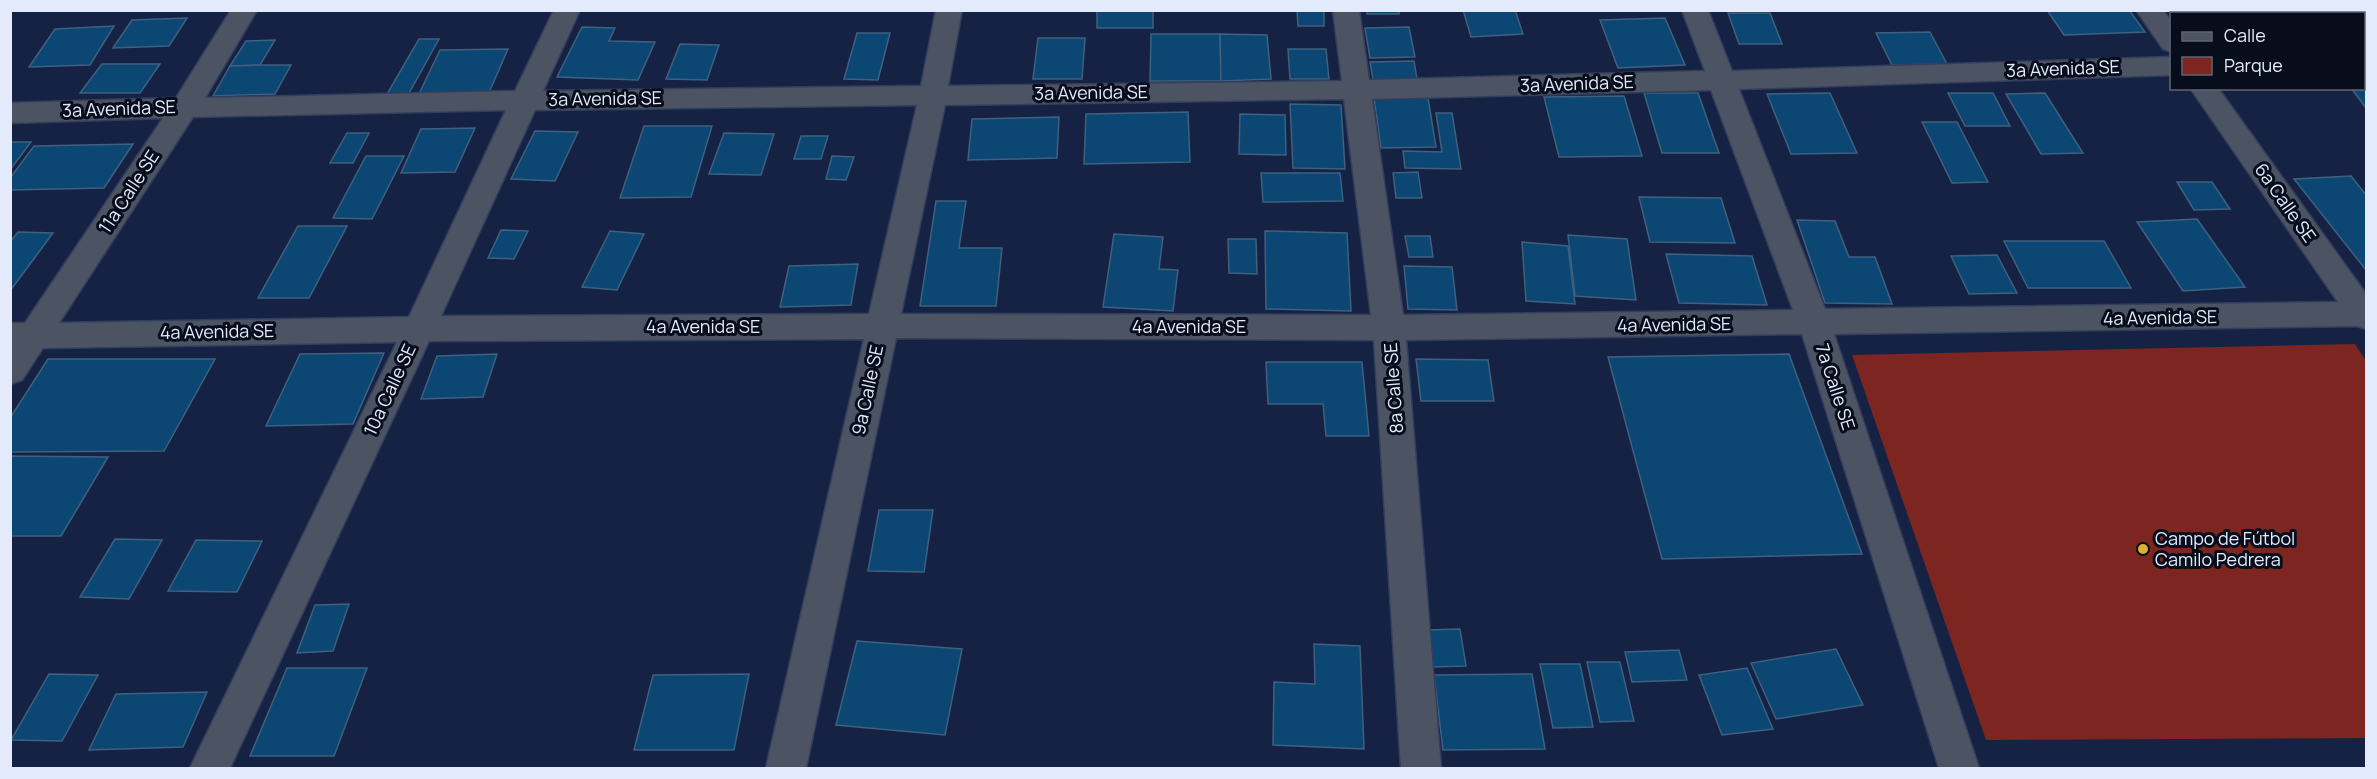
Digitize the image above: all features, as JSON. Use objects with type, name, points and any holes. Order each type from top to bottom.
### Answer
[{"type":"street","name":"11a Calle SE","points":[[10,371],[23,336],[185,107],[244,10]]},
{"type":"street","name":"10a Calle SE","points":[[210,768],[567,10]]},
{"type":"street","name":"9a Calle SE","points":[[786,768],[933,95],[949,10]]},
{"type":"street","name":"8a Calle SE","points":[[1346,10],[1359,90],[1389,328],[1421,768]]},
{"type":"street","name":"7a Calle SE","points":[[1695,10],[1814,323],[1959,768]]},
{"type":"street","points":[[2149,10],[2170,40]]},
{"type":"street","name":"3a Avenida SE","points":[[10,113],[526,100],[1359,90],[2170,66]]},
{"type":"street","name":"6a Calle SE","points":[[2204,90],[2366,315]]},
{"type":"street","name":"4a Avenida SE","points":[[23,336],[419,328],[882,326],[1389,328],[2366,315]]},
{"type":"green space","name":"Campo de Fútbol Camilo Pedrera","points":[[2355,344],[2366,361],[2366,738],[1986,740],[1852,355]]},
{"type":"building","points":[[1097,10],[1153,10],[1153,28],[1097,28]]},
{"type":"building","points":[[1297,10],[1324,10],[1324,26],[1298,26]]},
{"type":"building","points":[[1367,10],[1399,10],[1399,14],[1367,14]]},
{"type":"building","points":[[1463,10],[1515,10],[1523,34],[1471,37]]},
{"type":"building","points":[[2047,10],[2129,10],[2145,32],[2064,35]]},
{"type":"building","points":[[2339,10],[2366,10],[2366,25],[2365,12],[2340,12]]},
{"type":"building","points":[[1728,13],[1770,13],[1782,44],[1739,44]]},
{"type":"building","points":[[187,18],[169,46],[113,48],[132,20]]},
{"type":"building","points":[[1665,18],[1685,65],[1618,68],[1600,20]]},
{"type":"building","points":[[114,26],[90,65],[29,67],[55,29]]},
{"type":"building","points":[[582,27],[615,28],[609,41],[655,42],[638,80],[557,77]]},
{"type":"building","points":[[1409,27],[1415,57],[1370,58],[1365,28]]},
{"type":"building","points":[[1930,32],[1947,64],[1892,65],[1876,33]]},
{"type":"building","points":[[857,33],[890,33],[878,80],[844,79]]},
{"type":"building","points":[[1151,34],[1220,34],[1221,81],[1150,81]]},
{"type":"building","points":[[1220,34],[1267,35],[1271,79],[1221,81]]},
{"type":"building","points":[[1038,38],[1085,38],[1082,79],[1033,79]]},
{"type":"building","points":[[419,39],[439,39],[408,95],[387,94]]},
{"type":"building","points":[[275,40],[260,65],[230,66],[246,41]]},
{"type":"building","points":[[680,44],[719,45],[707,80],[666,79]]},
{"type":"building","points":[[508,49],[488,95],[418,96],[440,50]]},
{"type":"building","points":[[1288,49],[1326,49],[1329,79],[1290,79]]},
{"type":"building","points":[[1414,61],[1417,79],[1373,80],[1370,62]]},
{"type":"building","points":[[102,64],[160,64],[140,93],[80,93]]},
{"type":"building","points":[[291,65],[275,94],[213,96],[230,66]]},
{"type":"building","points":[[2365,83],[2366,83],[2366,108],[2352,90],[2365,90]]},
{"type":"building","points":[[1644,93],[1698,93],[1719,153],[1662,153]]},
{"type":"building","points":[[1830,93],[1857,153],[1791,154],[1767,94]]},
{"type":"building","points":[[1948,93],[1993,93],[2010,126],[1965,126]]},
{"type":"building","points":[[2045,93],[2083,153],[2041,154],[2006,94]]},
{"type":"building","points":[[1624,96],[1642,156],[1559,157],[1544,97]]},
{"type":"building","points":[[1374,98],[1428,98],[1436,147],[1381,148]]},
{"type":"building","points":[[1290,104],[1341,105],[1345,169],[1293,168]]},
{"type":"building","points":[[1188,112],[1190,162],[1084,164],[1086,114]]},
{"type":"building","points":[[1436,113],[1452,113],[1461,169],[1405,168],[1403,151],[1442,152]]},
{"type":"building","points":[[1240,114],[1285,115],[1286,155],[1239,154]]},
{"type":"building","points":[[1059,117],[1057,158],[968,160],[972,119]]},
{"type":"building","points":[[1922,122],[1957,122],[1988,182],[1952,183]]},
{"type":"building","points":[[644,126],[712,126],[691,197],[620,198]]},
{"type":"building","points":[[475,128],[455,172],[401,173],[421,129]]},
{"type":"building","points":[[535,131],[578,132],[555,181],[511,179]]},
{"type":"building","points":[[347,133],[369,133],[353,163],[330,163]]},
{"type":"building","points":[[724,133],[774,134],[761,175],[709,174]]},
{"type":"building","points":[[801,136],[828,136],[821,159],[794,159]]},
{"type":"building","points":[[10,142],[31,142],[10,170]]},
{"type":"building","points":[[133,144],[104,188],[10,190],[10,178],[34,146]]},
{"type":"building","points":[[366,156],[404,156],[372,219],[333,218]]},
{"type":"building","points":[[832,156],[854,157],[846,180],[826,179]]},
{"type":"building","points":[[1418,172],[1422,198],[1396,198],[1393,173]]},
{"type":"building","points":[[1261,173],[1340,173],[1343,201],[1263,202]]},
{"type":"building","points":[[2351,176],[2366,195],[2366,270],[2294,179]]},
{"type":"building","points":[[2177,182],[2212,182],[2230,209],[2194,210]]},
{"type":"building","points":[[1639,197],[1721,198],[1735,243],[1650,242]]},
{"type":"building","points":[[936,201],[966,201],[959,248],[1002,248],[996,306],[920,306]]},
{"type":"building","points":[[2197,219],[2245,287],[2183,291],[2137,222]]},
{"type":"building","points":[[1797,220],[1835,221],[1849,257],[1875,257],[1892,304],[1825,303]]},
{"type":"building","points":[[298,226],[347,226],[309,298],[258,298]]},
{"type":"building","points":[[501,230],[528,231],[514,259],[488,258]]},
{"type":"building","points":[[610,231],[644,234],[617,290],[582,287]]},
{"type":"building","points":[[1265,231],[1347,233],[1351,311],[1266,309]]},
{"type":"building","points":[[18,232],[53,233],[10,291],[10,242]]},
{"type":"building","points":[[1114,234],[1163,237],[1159,269],[1178,270],[1173,311],[1103,307]]},
{"type":"building","points":[[1568,235],[1627,239],[1636,300],[1575,296]]},
{"type":"building","points":[[1405,236],[1430,236],[1433,257],[1409,257]]},
{"type":"building","points":[[1228,239],[1256,239],[1257,274],[1229,273]]},
{"type":"building","points":[[2004,241],[2104,241],[2131,288],[2028,288]]},
{"type":"building","points":[[1522,242],[1568,246],[1575,304],[1526,301]]},
{"type":"building","points":[[1666,254],[1752,256],[1767,305],[1679,303]]},
{"type":"building","points":[[1997,255],[2017,293],[1969,294],[1951,256]]},
{"type":"building","points":[[858,264],[851,305],[780,307],[789,266]]},
{"type":"building","points":[[1404,266],[1452,267],[1457,310],[1408,309]]},
{"type":"building","points":[[384,353],[353,424],[266,426],[300,354]]},
{"type":"building","points":[[497,354],[483,397],[421,399],[437,356]]},
{"type":"building","points":[[1789,354],[1862,554],[1662,559],[1608,357]]},
{"type":"building","points":[[48,359],[215,359],[164,451],[10,452],[10,418]]},
{"type":"building","points":[[1416,359],[1488,360],[1494,401],[1421,401]]},
{"type":"building","points":[[1266,362],[1362,362],[1369,436],[1326,436],[1323,404],[1268,404]]},
{"type":"building","points":[[10,456],[108,457],[61,536],[10,536]]},
{"type":"building","points":[[879,510],[933,510],[924,572],[868,571]]},
{"type":"building","points":[[115,539],[162,540],[129,599],[80,597]]},
{"type":"building","points":[[196,540],[262,541],[237,592],[168,591]]},
{"type":"building","points":[[349,604],[333,651],[297,653],[315,605]]},
{"type":"building","points":[[1460,629],[1466,666],[1432,667],[1427,630]]},
{"type":"building","points":[[857,641],[962,649],[945,735],[836,725]]},
{"type":"building","points":[[1314,644],[1360,646],[1364,749],[1273,745],[1274,682],[1315,684]]},
{"type":"building","points":[[1836,649],[1863,705],[1776,719],[1751,663]]},
{"type":"building","points":[[1679,650],[1687,680],[1632,682],[1625,652]]},
{"type":"building","points":[[1587,662],[1620,662],[1634,721],[1600,722]]},
{"type":"building","points":[[1540,664],[1580,664],[1593,727],[1553,728]]},
{"type":"building","points":[[287,668],[367,668],[334,756],[250,756]]},
{"type":"building","points":[[1747,668],[1773,729],[1722,735],[1699,675]]},
{"type":"building","points":[[49,674],[98,675],[62,741],[11,740]]},
{"type":"building","points":[[749,674],[734,750],[634,750],[653,675]]},
{"type":"building","points":[[1532,674],[1545,749],[1443,750],[1434,675]]},
{"type":"building","points":[[207,692],[183,747],[89,750],[116,694]]},
{"type":"place","name":"Campo de Fútbol Camilo Pedrera","points":[[2143,549]]}]
